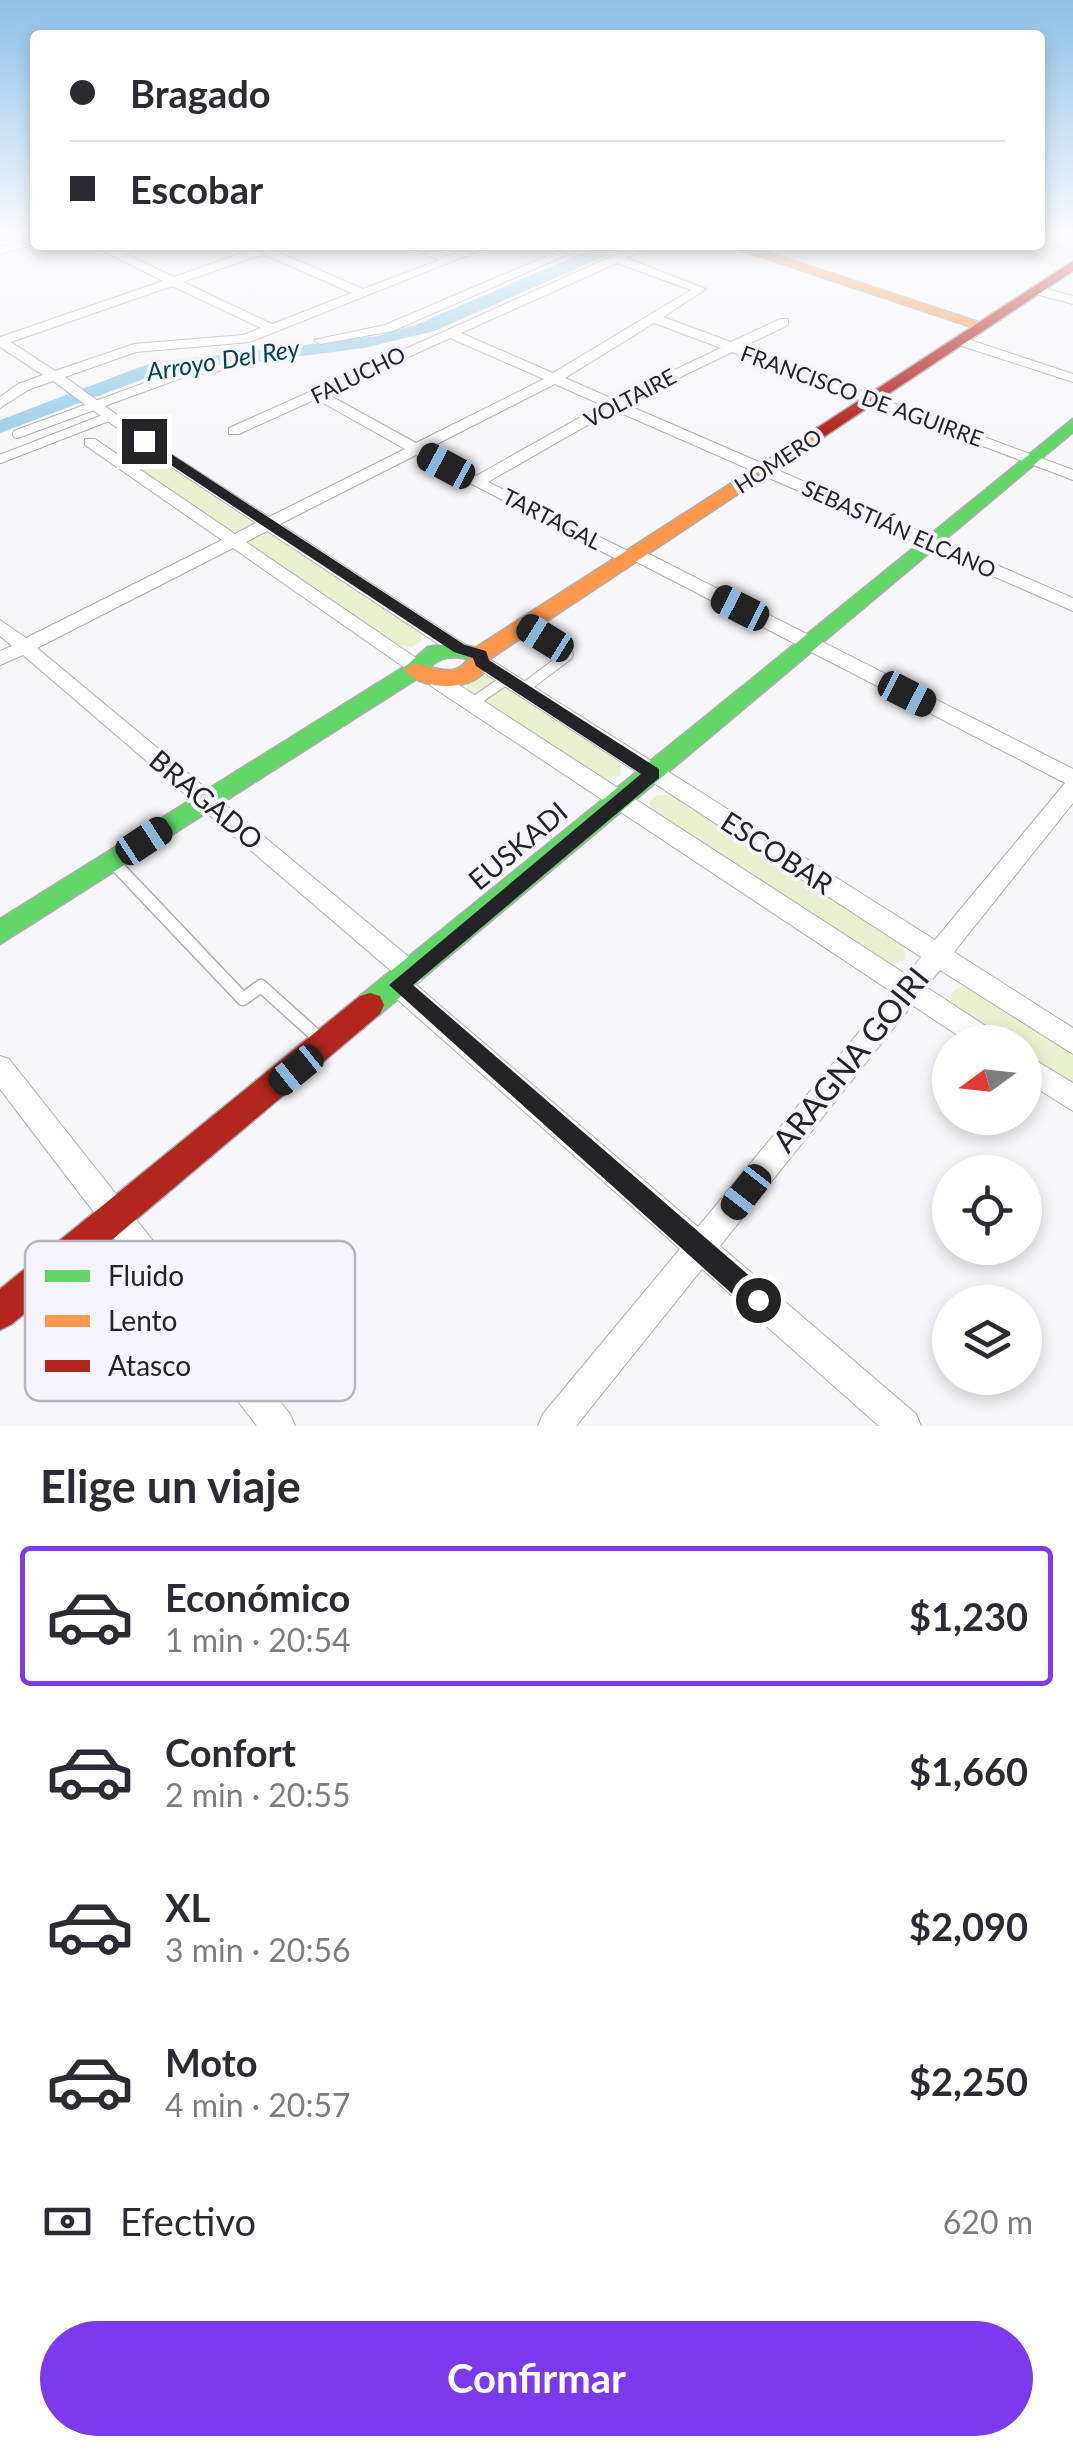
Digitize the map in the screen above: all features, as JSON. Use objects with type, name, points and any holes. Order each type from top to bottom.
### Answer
[{"type":"street","points":[[0,341],[125,298]]},
{"type":"street","points":[[207,298],[270,328]]},
{"type":"street","points":[[0,404],[15,390],[58,380],[134,348],[235,342],[346,298]]},
{"type":"street","points":[[320,340],[388,328],[460,298]]},
{"type":"street","name":"FALUCHO","points":[[234,431],[528,298]]},
{"type":"street","points":[[0,659],[554,378],[686,298]]},
{"type":"street","points":[[895,298],[983,326]]},
{"type":"street","name":"HOMERO","points":[[474,655],[633,557],[1025,298]]},
{"type":"street","name":"FRANCISCO DE AGUIRRE","points":[[651,318],[1073,475]]},
{"type":"street","name":"VOLTAIRE","points":[[479,481],[614,404],[784,322]]},
{"type":"street","name":"SEBASTIÁN ELCANO","points":[[450,333],[1073,605]]},
{"type":"street","points":[[962,340],[1073,378]]},
{"type":"street","name":"ESCOBAR","points":[[0,341],[166,457],[1073,1042]]},
{"type":"street","name":"TARTAGAL","points":[[316,394],[479,481],[1073,778]]},
{"type":"street","points":[[117,421],[132,467]]},
{"type":"street","name":"EUSKADI","points":[[85,1241],[1073,424]]},
{"type":"street","points":[[0,933],[415,668],[436,651],[474,655],[464,677],[438,681],[415,668],[231,542],[132,467],[90,442]]},
{"type":"street","points":[[132,467],[150,457],[166,457]]},
{"type":"street","name":"BRAGADO","points":[[0,626],[206,800],[700,1250],[904,1426]]},
{"type":"street","name":"ESCOBAR","points":[[438,681],[962,1025]]},
{"type":"street","name":"ARAGNA GOIRI","points":[[555,1426],[700,1250],[906,988],[1073,788]]},
{"type":"street","points":[[0,1068],[136,1241]]},
{"type":"street","points":[[1042,1077],[1073,1098]]},
{"type":"street","name":"EUSKADI","points":[[0,1312],[25,1291]]},
{"type":"street","points":[[259,1401],[278,1426]]},
{"type":"lane","points":[[16,434],[158,379],[224,367]]},
{"type":"lane","points":[[0,459],[117,421]]},
{"type":"lane","points":[[472,704],[568,656],[526,626]]},
{"type":"lane","points":[[113,861],[243,999],[261,986],[326,1045]]},
{"type":"green space","points":[[161,461],[249,521],[249,528],[230,533],[140,470],[146,462]]},
{"type":"green space","points":[[271,535],[420,632],[422,640],[412,647],[398,645],[249,545],[254,536]]},
{"type":"green space","points":[[480,675],[490,677],[620,761],[621,775],[602,780],[468,691],[466,684]]},
{"type":"green space","points":[[658,795],[674,796],[904,944],[906,959],[891,966],[650,809],[650,801]]},
{"type":"green space","points":[[970,987],[1032,1025],[970,1025],[953,1007],[950,996],[957,988]]},
{"type":"green space","points":[[1042,1031],[1073,1050],[1073,1090],[1042,1070]]},
{"type":"water","name":"Arroyo Del Rey","points":[[479,298],[511,298],[434,331],[364,348],[154,375],[0,433],[0,420],[151,363],[378,336]]},
{"type":"traffic: fast","points":[[370,1005],[1073,424]]},
{"type":"traffic: fast","points":[[0,933],[415,670],[428,656],[444,650],[480,655]]},
{"type":"traffic: slow","points":[[895,298],[983,326]]},
{"type":"traffic: slow","points":[[480,655],[819,432]]},
{"type":"traffic: slow","points":[[415,670],[433,678],[450,679],[473,669],[481,662],[480,655]]},
{"type":"traffic: jam","points":[[819,432],[1023,298]]},
{"type":"traffic: jam","points":[[86,1241],[370,1005]]},
{"type":"traffic: jam","points":[[0,1312],[25,1291]]},
{"type":"route","points":[[144,441],[460,649],[480,655],[481,662],[653,774],[399,985],[758,1300]]}]
